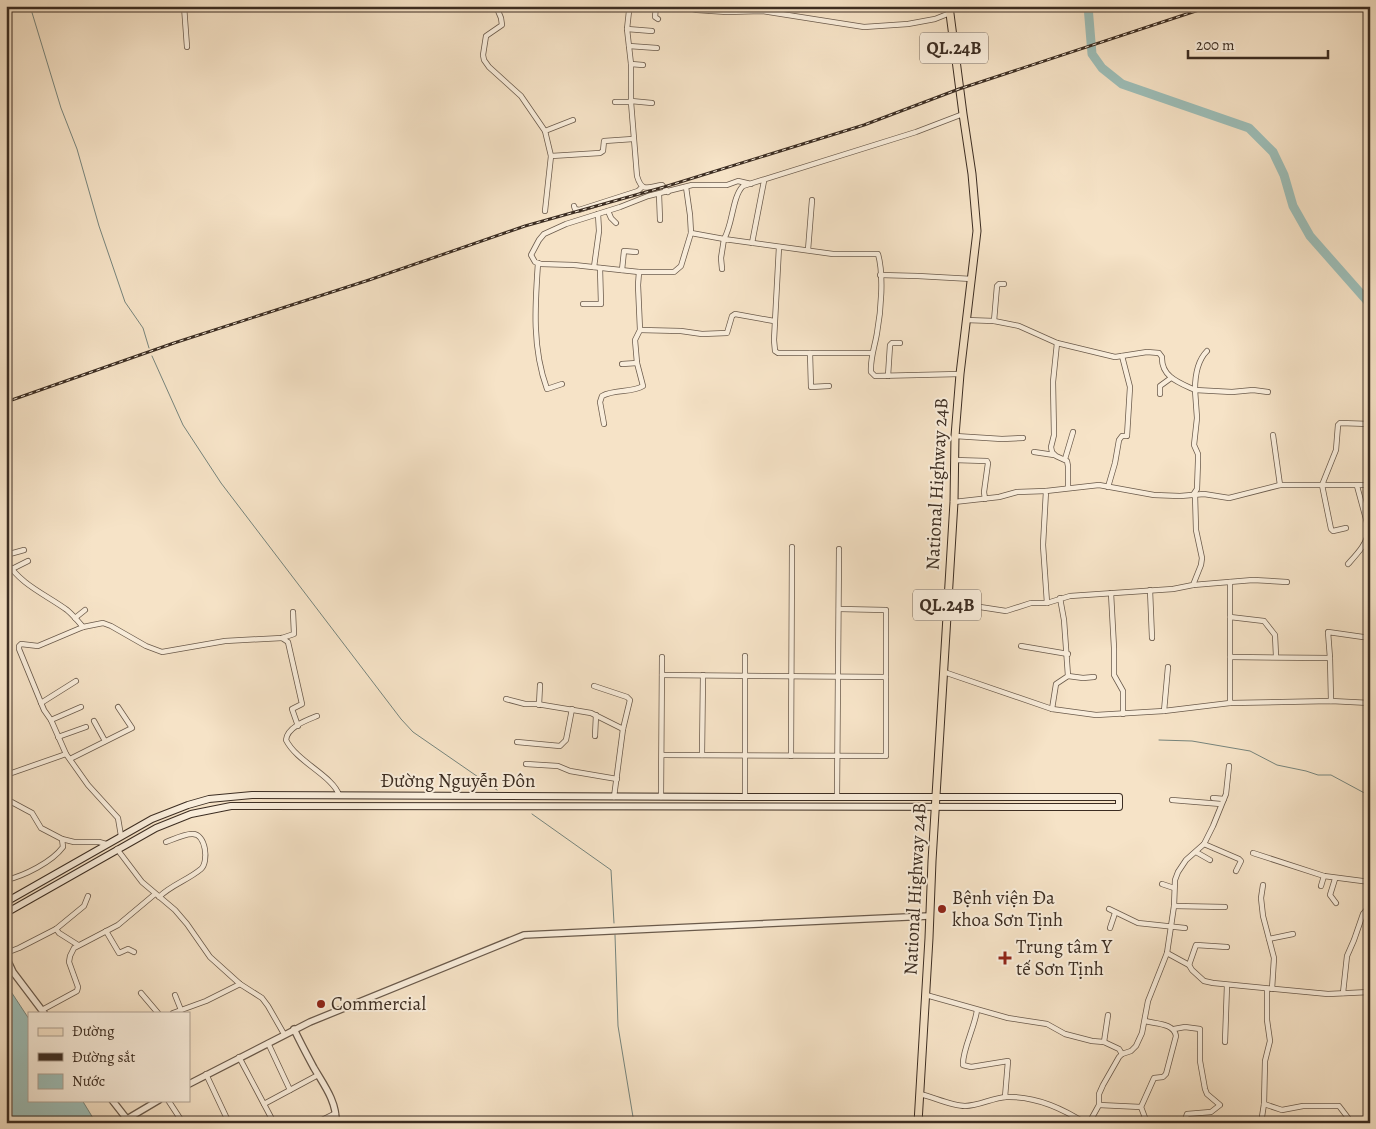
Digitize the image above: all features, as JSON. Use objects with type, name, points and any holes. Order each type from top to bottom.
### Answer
[{"type":"main road","name":"National Highway 24B","points":[[918,1123],[954,502],[955,436],[977,222],[950,10]]},
{"type":"main road","name":"Đường Nguyễn Đôn","points":[[6,902],[106,844],[165,813],[209,799],[252,795],[745,798],[1119,797],[1119,807],[223,806],[175,820],[156,828],[6,913]]},
{"type":"street","points":[[184,6],[187,47]]},
{"type":"street","points":[[496,6],[502,25],[486,36],[484,60],[520,96],[545,131],[551,156],[545,211]]},
{"type":"street","points":[[656,6],[655,17],[658,19]]},
{"type":"street","points":[[660,6],[630,9],[627,29],[631,64],[633,139],[639,184],[647,188],[662,185],[668,192]]},
{"type":"street","points":[[681,6],[697,10],[727,12],[762,10],[864,27],[908,24],[950,10]]},
{"type":"street","points":[[627,29],[652,31]]},
{"type":"street","points":[[629,46],[658,48]]},
{"type":"street","points":[[631,64],[644,65]]},
{"type":"street","points":[[615,102],[652,103]]},
{"type":"street","points":[[722,269],[721,258],[724,238],[738,192],[743,186],[916,132],[962,114]]},
{"type":"street","points":[[545,131],[573,120]]},
{"type":"street","points":[[551,156],[600,153],[603,151],[604,141],[633,139]]},
{"type":"street","points":[[686,187],[690,215],[690,233],[678,269],[674,272],[639,272],[538,263],[532,260],[531,255],[544,234],[566,224],[648,196],[668,192],[686,187],[699,184],[727,185],[738,181],[752,184]]},
{"type":"street","points":[[752,243],[764,181]]},
{"type":"street","points":[[574,206],[579,210],[638,191],[642,187]]},
{"type":"street","points":[[659,194],[660,220]]},
{"type":"street","points":[[808,250],[812,200]]},
{"type":"street","points":[[608,211],[616,223]]},
{"type":"street","points":[[594,267],[599,231],[598,214]]},
{"type":"street","points":[[690,233],[833,254],[878,254],[880,276],[879,315],[872,353],[871,372],[875,376],[960,374]]},
{"type":"street","points":[[779,247],[774,320],[775,351],[778,353],[872,353]]},
{"type":"street","points":[[622,270],[624,251],[636,252]]},
{"type":"street","points":[[538,263],[534,315],[536,342],[547,390],[562,384]]},
{"type":"street","points":[[583,304],[601,304],[600,268]]},
{"type":"street","points":[[604,424],[600,402],[602,396],[642,387],[635,340],[640,330],[639,272]]},
{"type":"street","points":[[880,276],[918,276],[972,280]]},
{"type":"street","points":[[994,321],[997,286],[1004,284]]},
{"type":"street","points":[[640,330],[681,331],[702,334],[727,333],[732,316],[735,314],[774,320]]},
{"type":"street","points":[[966,320],[994,321],[1019,326],[1057,344],[1115,357],[1147,352],[1159,354],[1162,356],[1162,364],[1171,378],[1195,390],[1232,392],[1253,390],[1268,392]]},
{"type":"street","points":[[888,376],[890,345],[892,343],[900,343]]},
{"type":"street","points":[[1056,456],[1052,452],[1051,446],[1054,435],[1053,382],[1057,344]]},
{"type":"street","points":[[1193,585],[1202,558],[1196,530],[1194,494],[1198,461],[1198,454],[1194,445],[1197,418],[1195,390],[1198,367],[1207,351]]},
{"type":"street","points":[[810,353],[811,387],[829,386]]},
{"type":"street","points":[[1108,487],[1119,440],[1122,436],[1127,436],[1130,386],[1122,356]]},
{"type":"street","points":[[622,364],[637,363]]},
{"type":"street","points":[[1160,394],[1160,386],[1171,378]]},
{"type":"street","points":[[1346,528],[1333,532],[1331,529],[1322,485],[1336,450],[1338,425],[1340,423],[1370,424]]},
{"type":"street","points":[[1068,487],[1068,466],[1065,459],[1073,432]]},
{"type":"street","points":[[1273,435],[1280,485]]},
{"type":"street","points":[[955,436],[1002,439],[1023,438]]},
{"type":"street","points":[[1034,452],[1065,459]]},
{"type":"street","points":[[954,460],[987,461],[985,499]]},
{"type":"street","points":[[954,502],[985,499],[1017,492],[1099,485],[1154,495],[1180,496],[1194,494],[1229,498],[1280,485],[1370,486]]},
{"type":"street","points":[[1348,564],[1358,554],[1369,534],[1357,486]]},
{"type":"street","points":[[1046,491],[1043,545],[1047,603]]},
{"type":"street","points":[[791,756],[792,548]]},
{"type":"street","points":[[837,807],[839,756],[839,549]]},
{"type":"street","points":[[6,555],[24,550]]},
{"type":"street","points":[[6,561],[17,576],[33,589],[68,610],[83,628]]},
{"type":"street","points":[[12,569],[28,561]]},
{"type":"street","points":[[947,605],[1006,611],[1031,604],[1047,603],[1060,598],[1085,594],[1173,589],[1193,585],[1253,580],[1287,582]]},
{"type":"street","points":[[1230,582],[1230,703]]},
{"type":"street","points":[[1150,590],[1152,638]]},
{"type":"street","points":[[1111,593],[1114,675],[1123,690],[1123,714]]},
{"type":"street","points":[[1060,598],[1068,654],[1068,676]]},
{"type":"street","points":[[662,755],[886,756],[886,610],[839,609]]},
{"type":"street","points":[[75,618],[85,610]]},
{"type":"street","points":[[121,836],[118,818],[88,785],[66,754],[41,703],[18,649],[19,646],[21,644],[38,646],[83,628],[105,623],[146,646],[162,652],[225,641],[282,638],[294,634],[293,612]]},
{"type":"street","points":[[1230,617],[1264,621],[1275,634],[1276,656]]},
{"type":"street","points":[[1331,701],[1328,632],[1370,638]]},
{"type":"street","points":[[282,638],[288,642],[302,704],[292,709],[298,726]]},
{"type":"street","points":[[1021,646],[1068,654]]},
{"type":"street","points":[[661,806],[662,656]]},
{"type":"street","points":[[745,656],[745,806]]},
{"type":"street","points":[[1230,657],[1330,658]]},
{"type":"street","points":[[1164,711],[1168,667]]},
{"type":"street","points":[[944,672],[1052,709],[1096,715],[1164,711],[1230,703],[1331,701],[1370,703]]},
{"type":"street","points":[[662,675],[886,677]]},
{"type":"street","points":[[702,755],[703,675]]},
{"type":"street","points":[[1052,709],[1056,684],[1068,676],[1094,677]]},
{"type":"street","points":[[41,703],[76,681]]},
{"type":"street","points":[[540,685],[540,705]]},
{"type":"street","points":[[594,686],[629,698],[623,729],[614,806]]},
{"type":"street","points":[[506,699],[524,704],[572,709],[596,715],[623,729]]},
{"type":"street","points":[[51,720],[81,707]]},
{"type":"street","points":[[70,759],[132,728],[118,707]]},
{"type":"street","points":[[517,742],[560,746],[566,740],[572,709]]},
{"type":"street","points":[[595,736],[596,715]]},
{"type":"street","points":[[317,716],[287,734],[287,743],[302,760],[334,785],[340,795]]},
{"type":"street","points":[[94,721],[106,741]]},
{"type":"street","points":[[58,737],[86,727]]},
{"type":"street","points":[[6,775],[66,754]]},
{"type":"street","points":[[526,764],[558,766],[570,771],[617,779]]},
{"type":"street","points":[[920,1094],[963,1106],[1005,1097],[1025,1099],[1064,1110],[1087,1123],[1100,1105],[1099,1094],[1122,1054],[1131,1051],[1136,1046],[1145,1021],[1148,1001],[1167,954],[1174,906],[1174,888],[1178,872],[1186,860],[1204,844],[1224,799],[1229,766]]},
{"type":"street","points":[[1220,794],[1224,799]]},
{"type":"street","points":[[465,796],[465,805]]},
{"type":"street","points":[[1214,798],[1224,799]]},
{"type":"street","points":[[6,799],[32,813],[41,828],[62,839],[74,842],[99,842],[106,844],[142,882],[175,910],[210,957],[240,984],[262,998],[284,1034]]},
{"type":"street","points":[[1172,800],[1224,799]]},
{"type":"street","points":[[88,896],[84,906],[56,929],[6,955],[13,972],[43,1011],[77,991],[78,988],[69,962],[70,956],[78,945],[118,925],[157,895],[200,869],[204,859],[203,842],[196,834],[189,834],[166,842]]},
{"type":"street","points":[[6,880],[26,873],[63,849],[62,839]]},
{"type":"street","points":[[1204,844],[1239,859],[1241,861],[1236,871]]},
{"type":"street","points":[[1196,852],[1210,860]]},
{"type":"street","points":[[1253,853],[1324,876],[1370,882]]},
{"type":"street","points":[[1321,886],[1324,876]]},
{"type":"street","points":[[1335,878],[1330,895],[1336,903]]},
{"type":"street","points":[[1162,884],[1174,888]]},
{"type":"street","points":[[1261,1123],[1264,1104],[1265,1061],[1270,1041],[1267,1020],[1269,989],[1274,958],[1263,916],[1261,898],[1263,885]]},
{"type":"street","points":[[1344,993],[1346,956],[1363,914],[1368,908],[1370,895]]},
{"type":"street","points":[[1174,906],[1225,907]]},
{"type":"street","points":[[1110,910],[1138,923],[1170,928],[1186,928]]},
{"type":"street","points":[[1110,928],[1115,913]]},
{"type":"street","points":[[190,1083],[294,1029],[488,948],[524,935],[929,916]]},
{"type":"street","points":[[56,929],[59,934],[78,945]]},
{"type":"street","points":[[106,932],[119,953],[128,949],[134,952]]},
{"type":"street","points":[[1269,939],[1294,934]]},
{"type":"street","points":[[1189,964],[1196,945],[1227,947]]},
{"type":"street","points":[[1167,954],[1189,964],[1192,970],[1204,981],[1227,985],[1328,994],[1370,992]]},
{"type":"street","points":[[175,1012],[206,1001],[240,984]]},
{"type":"street","points":[[1225,1042],[1227,985]]},
{"type":"street","points":[[141,993],[157,1012]]},
{"type":"street","points":[[174,995],[180,1010]]},
{"type":"street","points":[[926,995],[1008,1018],[1036,1021],[1055,1027],[1058,1031],[1065,1034],[1104,1042],[1119,1049],[1122,1054]]},
{"type":"street","points":[[977,1010],[963,1065],[971,1067],[1008,1061],[1005,1097]]},
{"type":"street","points":[[1104,1042],[1108,1015]]},
{"type":"street","points":[[1145,1021],[1174,1029],[1185,1027],[1200,1029],[1200,1061],[1204,1088],[1207,1094],[1220,1105],[1211,1112],[1187,1114],[1184,1123]]},
{"type":"street","points":[[294,1029],[330,1094],[336,1113],[336,1123]]},
{"type":"street","points":[[1146,1123],[1141,1107],[1154,1078],[1163,1077],[1166,1074],[1176,1042],[1174,1029]]},
{"type":"street","points":[[268,1043],[290,1090]]},
{"type":"street","points":[[239,1057],[274,1123]]},
{"type":"street","points":[[206,1074],[228,1123]]},
{"type":"street","points":[[264,1104],[318,1075]]},
{"type":"street","points":[[114,1102],[128,1121],[156,1102]]},
{"type":"street","points":[[169,1102],[183,1123]]},
{"type":"street","points":[[1264,1104],[1282,1110],[1303,1106],[1339,1106],[1352,1123]]},
{"type":"street","points":[[1100,1105],[1141,1107]]},
{"type":"street","points":[[316,1123],[336,1113]]},
{"type":"water","points":[[6,984],[28,1017],[28,1102],[83,1102],[96,1123],[6,1123]]},
{"type":"waterway","points":[[30,6],[61,108],[77,149],[99,226],[125,302],[143,328],[149,348]]},
{"type":"waterway","points":[[1088,6],[1092,54],[1102,68],[1122,84],[1249,128],[1273,152],[1284,175],[1293,206],[1310,236],[1370,304]]},
{"type":"waterway","points":[[152,356],[183,425],[221,483],[401,719],[413,732],[497,790]]},
{"type":"waterway","points":[[1159,740],[1192,741],[1250,751],[1277,765],[1318,775],[1331,775],[1370,796]]},
{"type":"waterway","points":[[532,814],[611,870],[614,923]]},
{"type":"waterway","points":[[615,935],[618,1026],[634,1123]]},
{"type":"railway","points":[[6,402],[174,343],[369,280],[525,226],[664,187],[864,125],[959,89],[1211,6]]},
{"type":"place","name":"Bệnh viện Đa khoa Sơn Tịnh","points":[[942,909]]},
{"type":"place","name":"Trung tâm Y tế Sơn Tịnh","points":[[1005,958]]},
{"type":"place","name":"Commercial","points":[[321,1004]]}]
